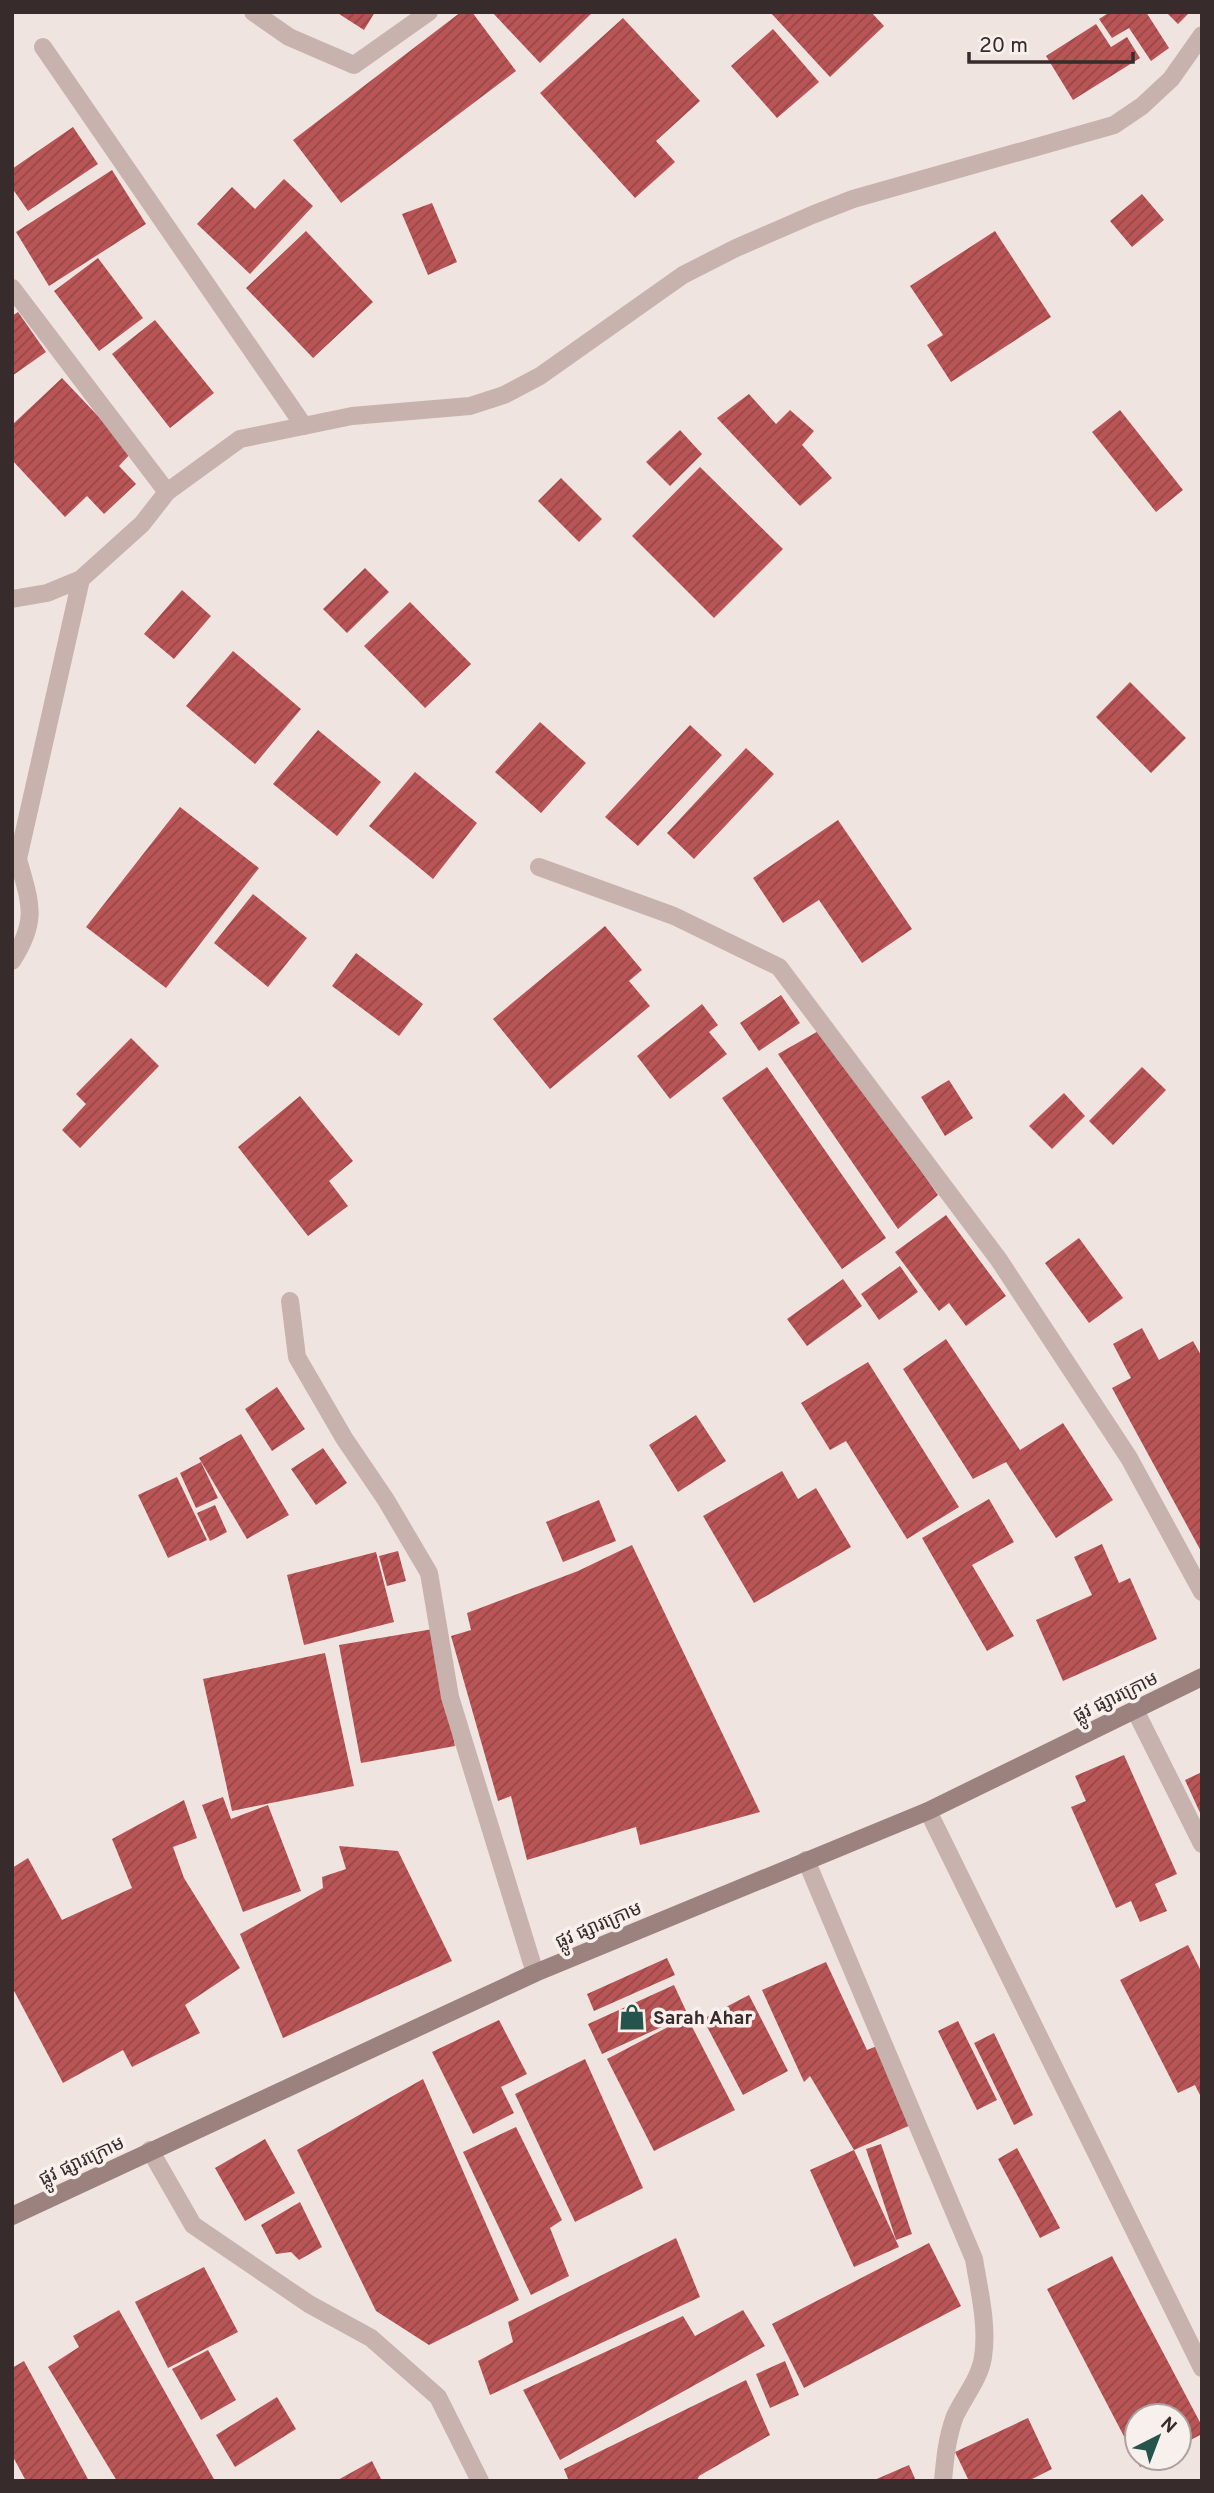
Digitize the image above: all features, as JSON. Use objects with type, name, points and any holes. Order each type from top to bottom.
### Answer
[{"type":"main road","name":"ផ្លូវ ផ្សារក្រោម","points":[[12,2216],[535,1973],[928,1811],[1202,1677]]},
{"type":"street","points":[[253,12],[289,37],[354,65],[429,12]]},
{"type":"street","points":[[12,599],[47,593],[81,579],[142,524],[167,492],[240,439],[352,416],[470,405],[504,395],[540,376],[682,275],[736,248],[853,199],[1114,125],[1142,106],[1171,79],[1202,35]]},
{"type":"street","points":[[43,47],[304,426]]},
{"type":"street","points":[[12,288],[167,492]]},
{"type":"street","points":[[12,961],[21,947],[31,919],[30,896],[15,854],[81,579]]},
{"type":"street","points":[[539,867],[674,916],[779,967],[999,1260],[1129,1458],[1202,1592]]},
{"type":"street","points":[[290,1301],[297,1357],[344,1438],[386,1500],[429,1573],[450,1697],[535,1973]]},
{"type":"street","points":[[1135,1710],[1202,1844]]},
{"type":"street","points":[[928,1811],[1202,2368]]},
{"type":"street","points":[[806,1860],[974,2259],[984,2321],[983,2358],[955,2417],[946,2448],[943,2481]]},
{"type":"street","points":[[150,2150],[193,2225],[309,2304],[371,2338],[438,2397],[480,2481]]},
{"type":"building","points":[[336,12],[375,12],[364,30]]},
{"type":"building","points":[[461,12],[472,12],[516,71],[341,203],[293,140]]},
{"type":"building","points":[[492,12],[593,12],[540,63]]},
{"type":"building","points":[[770,12],[871,12],[884,26],[830,77]]},
{"type":"building","points":[[1110,12],[1146,12],[1169,48],[1151,61],[1129,28],[1112,38],[1099,19]]},
{"type":"building","points":[[1166,12],[1190,12],[1178,24]]},
{"type":"building","points":[[623,18],[700,101],[656,141],[675,162],[635,198],[540,93]]},
{"type":"building","points":[[1096,24],[1111,47],[1127,37],[1140,58],[1073,100],[1046,56]]},
{"type":"building","points":[[773,29],[819,82],[777,118],[731,66]]},
{"type":"building","points":[[73,127],[98,164],[28,211],[12,188],[12,169]]},
{"type":"building","points":[[112,170],[146,224],[49,286],[16,232]]},
{"type":"building","points":[[284,179],[313,206],[250,274],[197,224],[232,187],[255,209]]},
{"type":"building","points":[[1142,194],[1164,220],[1132,247],[1110,221]]},
{"type":"building","points":[[432,203],[457,262],[428,275],[402,214]]},
{"type":"building","points":[[306,231],[373,302],[313,358],[246,288]]},
{"type":"building","points":[[995,231],[1051,317],[951,382],[927,345],[943,335],[910,286]]},
{"type":"building","points":[[98,258],[143,318],[99,351],[54,291]]},
{"type":"building","points":[[18,312],[46,352],[12,376],[12,316]]},
{"type":"building","points":[[155,320],[214,393],[170,428],[112,354]]},
{"type":"building","points":[[62,378],[132,452],[119,466],[136,484],[104,514],[87,496],[65,517],[12,460],[12,425]]},
{"type":"building","points":[[749,394],[776,424],[790,410],[814,431],[802,445],[832,478],[800,506],[717,418]]},
{"type":"building","points":[[1120,410],[1183,490],[1156,512],[1092,432]]},
{"type":"building","points":[[680,430],[702,454],[670,486],[646,462]]},
{"type":"building","points":[[700,467],[783,549],[714,618],[632,536]]},
{"type":"building","points":[[561,478],[602,519],[579,542],[538,501]]},
{"type":"building","points":[[365,568],[389,592],[347,633],[323,609]]},
{"type":"building","points":[[182,590],[211,616],[174,659],[144,634]]},
{"type":"building","points":[[410,602],[471,664],[425,708],[364,646]]},
{"type":"building","points":[[233,651],[301,709],[255,764],[186,706]]},
{"type":"building","points":[[1130,682],[1186,738],[1151,773],[1096,717]]},
{"type":"building","points":[[540,722],[586,763],[541,813],[495,772]]},
{"type":"building","points":[[690,725],[722,755],[638,846],[605,817]]},
{"type":"building","points":[[318,730],[381,782],[337,836],[273,784]]},
{"type":"building","points":[[746,748],[774,774],[694,859],[667,833]]},
{"type":"building","points":[[415,772],[477,823],[433,879],[369,826]]},
{"type":"building","points":[[180,807],[259,868],[166,988],[86,927]]},
{"type":"building","points":[[838,820],[912,929],[862,963],[819,900],[783,923],[753,878]]},
{"type":"building","points":[[253,894],[307,938],[268,987],[214,943]]},
{"type":"building","points":[[605,926],[642,970],[629,981],[650,1006],[550,1089],[493,1019]]},
{"type":"building","points":[[356,953],[423,1004],[399,1036],[332,986]]},
{"type":"building","points":[[781,995],[800,1023],[759,1051],[740,1023]]},
{"type":"building","points":[[702,1004],[718,1025],[709,1032],[727,1054],[670,1099],[637,1056]]},
{"type":"building","points":[[822,1029],[938,1195],[898,1229],[778,1054]]},
{"type":"building","points":[[131,1038],[159,1066],[80,1148],[62,1130],[86,1104],[76,1094]]},
{"type":"building","points":[[767,1067],[886,1238],[842,1269],[722,1098]]},
{"type":"building","points":[[1142,1067],[1166,1090],[1113,1145],[1089,1121]]},
{"type":"building","points":[[949,1080],[973,1118],[945,1136],[921,1097]]},
{"type":"building","points":[[1064,1093],[1085,1116],[1052,1149],[1029,1126]]},
{"type":"building","points":[[300,1096],[353,1161],[329,1181],[348,1206],[308,1236],[238,1147]]},
{"type":"building","points":[[946,1215],[1006,1296],[966,1326],[949,1303],[939,1311],[895,1252]]},
{"type":"building","points":[[1079,1238],[1123,1298],[1089,1323],[1045,1263]]},
{"type":"building","points":[[900,1266],[918,1292],[879,1320],[861,1294]]},
{"type":"building","points":[[843,1279],[862,1306],[807,1346],[787,1319]]},
{"type":"building","points":[[1142,1328],[1159,1360],[1193,1341],[1202,1357],[1202,1553],[1112,1388],[1131,1378],[1113,1344]]},
{"type":"building","points":[[946,1339],[1020,1450],[1063,1423],[1113,1500],[1056,1538],[1006,1462],[973,1479],[903,1369]]},
{"type":"building","points":[[868,1362],[959,1507],[907,1539],[846,1441],[830,1450],[801,1403]]},
{"type":"building","points":[[277,1387],[305,1429],[272,1451],[245,1409]]},
{"type":"building","points":[[696,1415],[726,1461],[678,1492],[649,1445]]},
{"type":"building","points":[[241,1434],[289,1515],[247,1539],[199,1458]]},
{"type":"building","points":[[323,1448],[347,1483],[316,1505],[291,1469]]},
{"type":"building","points":[[201,1462],[218,1498],[196,1508],[180,1473]]},
{"type":"building","points":[[782,1471],[798,1499],[816,1488],[851,1547],[754,1603],[703,1516]]},
{"type":"building","points":[[177,1477],[207,1540],[168,1558],[138,1495]]},
{"type":"building","points":[[989,1499],[1014,1542],[972,1565],[1014,1636],[987,1651],[922,1538]]},
{"type":"building","points":[[599,1500],[616,1541],[563,1562],[546,1522]]},
{"type":"building","points":[[215,1505],[227,1532],[210,1541],[197,1513]]},
{"type":"building","points":[[1102,1544],[1119,1583],[1130,1578],[1157,1639],[1063,1681],[1036,1620],[1092,1595],[1074,1557]]},
{"type":"building","points":[[632,1545],[760,1812],[640,1845],[636,1827],[527,1860],[511,1796],[498,1801],[451,1636],[471,1630],[467,1613],[578,1571]]},
{"type":"building","points":[[398,1551],[406,1581],[387,1586],[379,1556]]},
{"type":"building","points":[[376,1552],[394,1622],[304,1645],[287,1575]]},
{"type":"building","points":[[433,1629],[455,1746],[361,1763],[339,1645]]},
{"type":"building","points":[[325,1653],[354,1786],[232,1811],[203,1679]]},
{"type":"building","points":[[1124,1755],[1177,1874],[1155,1884],[1167,1911],[1140,1922],[1131,1901],[1116,1908],[1071,1807],[1086,1801],[1075,1776]]},
{"type":"building","points":[[1202,1772],[1202,1817],[1185,1780]]},
{"type":"building","points":[[223,1797],[231,1819],[268,1805],[301,1891],[243,1912],[202,1805]]},
{"type":"building","points":[[184,1800],[197,1838],[173,1847],[184,1878],[240,1968],[185,2005],[200,2033],[132,2067],[123,2050],[63,2083],[12,1987],[12,1868],[28,1858],[62,1920],[132,1888],[112,1839]]},
{"type":"building","points":[[339,1846],[398,1851],[452,1961],[283,2038],[240,1934],[323,1888],[322,1877],[346,1869]]},
{"type":"building","points":[[1188,1945],[1202,1973],[1202,2099],[1195,2085],[1178,2093],[1120,1980]]},
{"type":"building","points":[[667,1958],[675,1975],[594,2011],[587,1994]]},
{"type":"building","points":[[826,1962],[867,2050],[877,2046],[913,2124],[854,2150],[810,2076],[804,2082],[762,1990]]},
{"type":"building","points":[[674,1985],[688,2015],[602,2054],[588,2024]]},
{"type":"building","points":[[749,1995],[788,2071],[743,2095],[703,2019]]},
{"type":"building","points":[[687,2017],[735,2110],[654,2151],[607,2059]]},
{"type":"building","points":[[499,2020],[527,2074],[501,2087],[514,2113],[473,2134],[432,2052]]},
{"type":"building","points":[[958,2021],[997,2100],[977,2110],[938,2031]]},
{"type":"building","points":[[994,2033],[1033,2115],[1014,2125],[974,2043]]},
{"type":"building","points":[[585,2059],[643,2188],[575,2222],[515,2094]]},
{"type":"building","points":[[423,2079],[519,2300],[429,2345],[376,2311],[297,2150]]},
{"type":"building","points":[[516,2127],[562,2220],[550,2228],[569,2276],[531,2295],[463,2152]]},
{"type":"building","points":[[265,2139],[295,2193],[245,2221],[215,2168]]},
{"type":"building","points":[[881,2144],[912,2234],[896,2240],[866,2149]]},
{"type":"building","points":[[1017,2148],[1060,2228],[1040,2238],[998,2159]]},
{"type":"building","points":[[854,2150],[899,2247],[854,2267],[810,2170]]},
{"type":"building","points":[[300,2202],[322,2247],[299,2260],[291,2252],[276,2254],[261,2225]]},
{"type":"building","points":[[676,2238],[700,2297],[490,2395],[478,2361],[513,2342],[508,2322]]},
{"type":"building","points":[[929,2243],[961,2306],[804,2388],[772,2324]]},
{"type":"building","points":[[1112,2256],[1189,2402],[1123,2402],[1123,2434],[1047,2289]]},
{"type":"building","points":[[204,2267],[238,2332],[168,2368],[135,2302]]},
{"type":"building","points":[[119,2310],[215,2481],[117,2481],[48,2367],[79,2347],[73,2336]]},
{"type":"building","points":[[743,2310],[765,2346],[560,2460],[523,2390],[683,2316],[695,2336]]},
{"type":"building","points":[[208,2350],[236,2400],[201,2420],[172,2369]]},
{"type":"building","points":[[24,2361],[89,2481],[26,2481],[12,2455],[12,2368]]},
{"type":"building","points":[[785,2361],[799,2395],[770,2408],[756,2374]]},
{"type":"building","points":[[746,2380],[770,2435],[699,2476],[697,2481],[569,2481],[564,2469]]},
{"type":"building","points":[[277,2397],[296,2429],[235,2467],[216,2435]]},
{"type":"building","points":[[1193,2409],[1202,2426],[1202,2434],[1193,2439]]},
{"type":"building","points":[[1028,2418],[1052,2469],[1028,2481],[969,2481],[955,2452]]},
{"type":"building","points":[[372,2461],[382,2481],[336,2481]]},
{"type":"building","points":[[909,2465],[916,2481],[872,2481]]},
{"type":"place","name":"Sarah Ahar","points":[[632,2017]]}]
